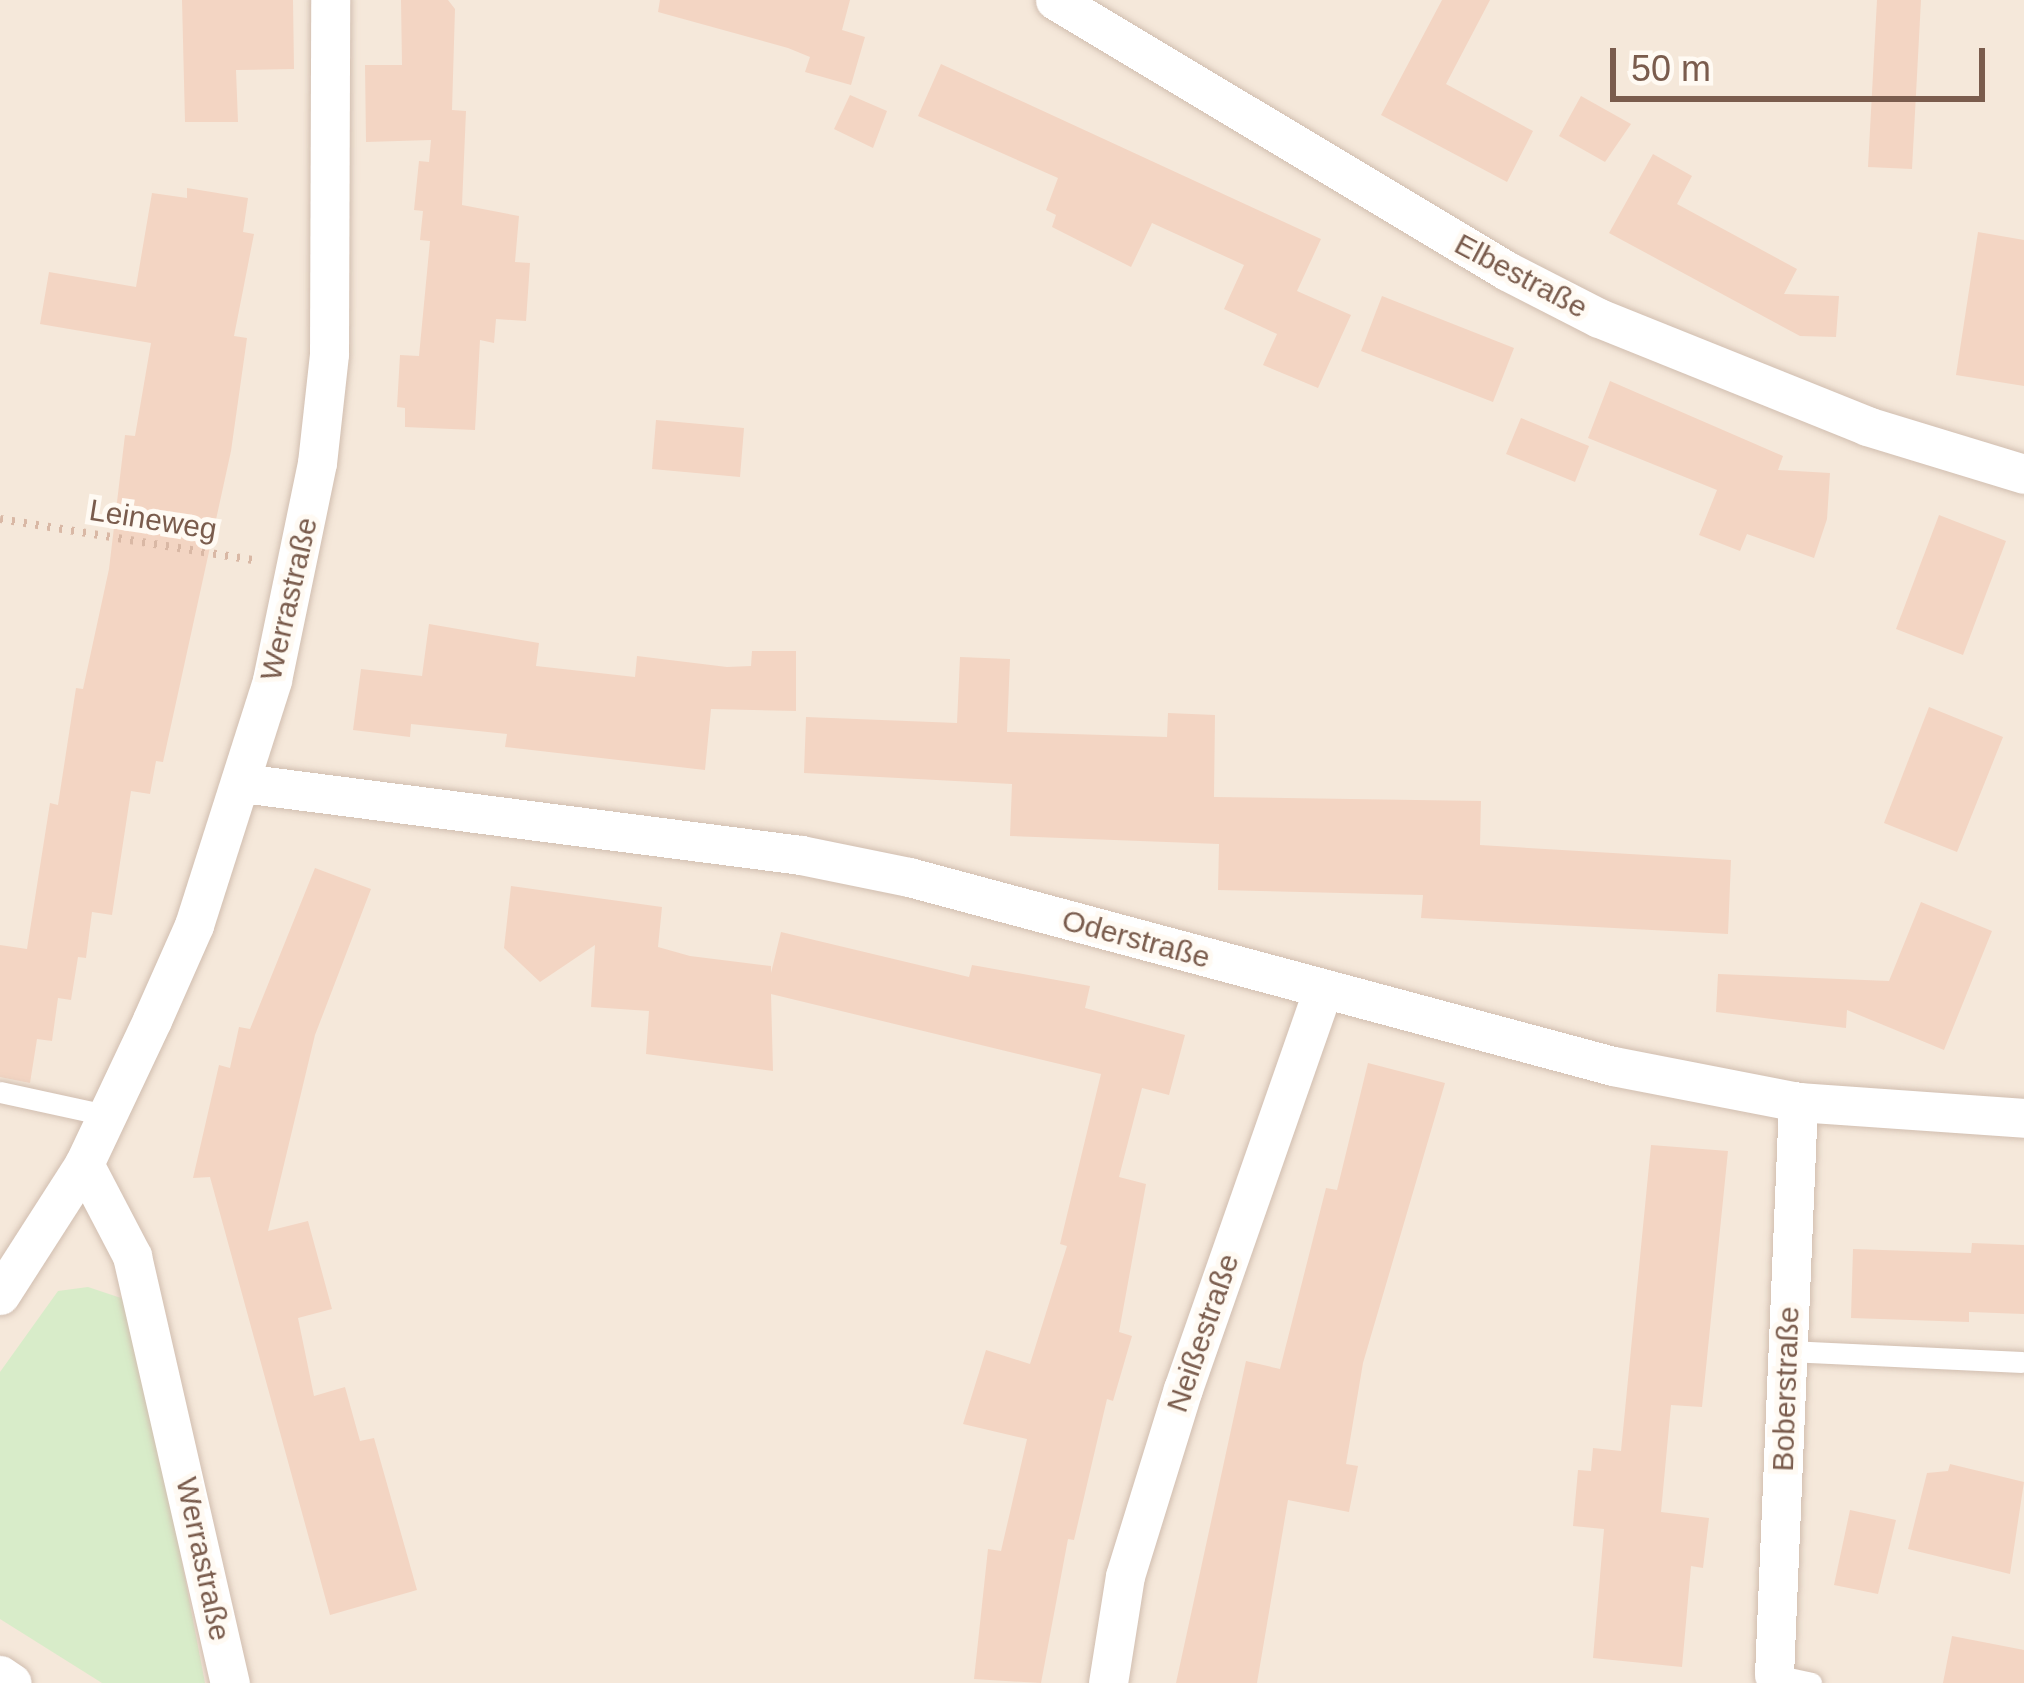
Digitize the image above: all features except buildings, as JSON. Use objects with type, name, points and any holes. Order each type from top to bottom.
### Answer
[{"type":"street","name":"Werrastraße","points":[[0,1295],[110,1115],[194,925],[242,783],[298,568],[329,354],[330,0]]},
{"type":"street","name":"Elbestraße","points":[[1055,0],[1469,249],[1599,317],[1867,426],[2024,474]]},
{"type":"street","name":"Oderstraße","points":[[242,783],[801,855],[910,877],[1612,1066],[1798,1102],[2024,1118]]},
{"type":"street","name":"Neißestraße","points":[[1108,1683],[1125,1576],[1170,1430],[1322,991]]},
{"type":"street","name":"Boberstraße","points":[[1793,1679],[1788,1351],[1798,1102]]},
{"type":"street","name":"Werrastraße","points":[[84,1164],[132,1256],[230,1683]]},
{"type":"street","points":[[0,1675],[12,1683]]},
{"type":"lane","points":[[0,1092],[110,1115]]},
{"type":"lane","points":[[1788,1351],[2022,1362]]},
{"type":"path","name":"Leineweg","points":[[0,519],[298,568]]},
{"type":"shaded area","points":[[0,0],[2024,0],[2024,1683],[0,1683]]},
{"type":"green space","points":[[88,1287],[124,1299],[139,1337],[205,1683],[102,1683],[0,1619],[0,1372],[58,1291]]}]
